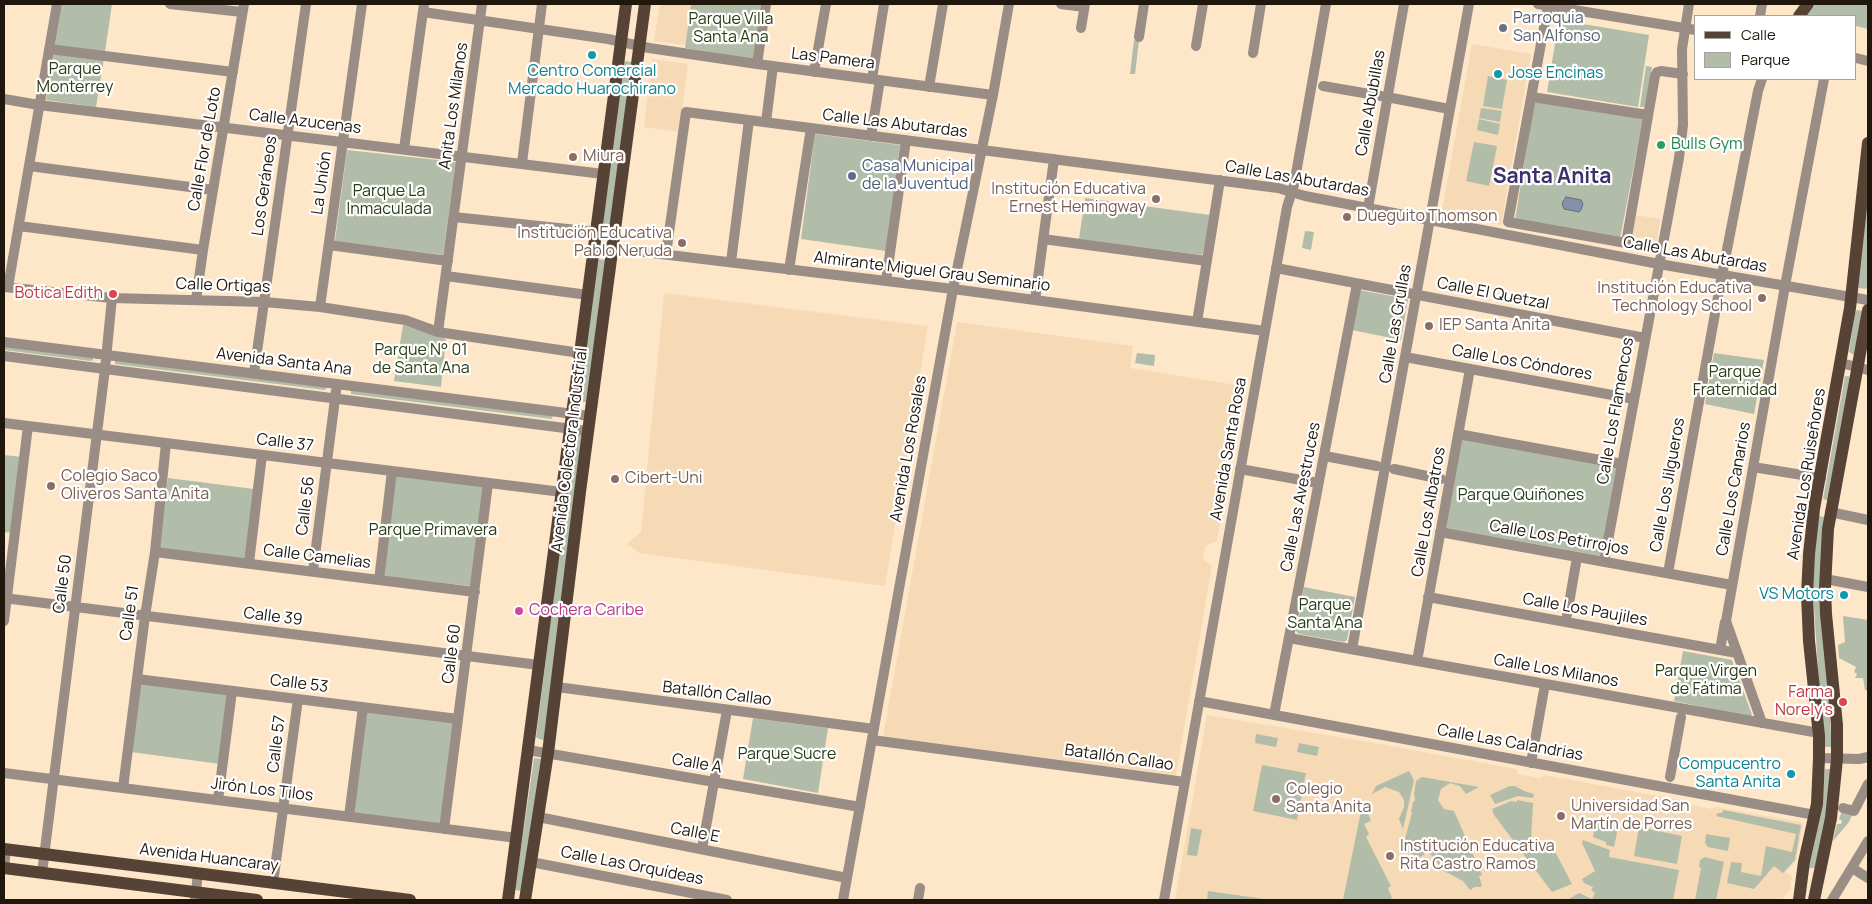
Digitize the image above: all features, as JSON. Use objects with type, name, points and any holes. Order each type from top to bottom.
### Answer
[{"type":"main road","name":"Avenida Colectora Industrial","points":[[508,900],[626,4]]},
{"type":"main road","name":"Avenida Colectora Industrial","points":[[525,900],[557,688],[588,431],[645,4]]},
{"type":"main road","points":[[1800,15],[1808,4]]},
{"type":"main road","name":"Avenida Los Ruiseñores","points":[[1799,900],[1804,862],[1815,815],[1819,758],[1809,640],[1808,554],[1814,509],[1852,297],[1868,143]]},
{"type":"main road","name":"Avenida Los Ruiseñores","points":[[1814,900],[1831,818],[1838,759],[1826,614],[1825,579],[1830,512],[1864,369],[1868,310]]},
{"type":"main road","name":"Avenida Huancaray","points":[[5,849],[410,900]]},
{"type":"main road","points":[[4,868],[195,896],[257,900]]},
{"type":"street","points":[[6,287],[19,226],[57,4]]},
{"type":"street","points":[[170,4],[243,8]]},
{"type":"street","name":"Los Geráneos","points":[[254,373],[306,4]]},
{"type":"street","name":"La Unión","points":[[320,307],[362,4]]},
{"type":"street","name":"Anita Los Milanos","points":[[438,332],[482,4]]},
{"type":"street","points":[[522,163],[542,4]]},
{"type":"street","points":[[756,64],[766,4]]},
{"type":"street","points":[[814,72],[826,4]]},
{"type":"street","points":[[871,136],[884,4]]},
{"type":"street","points":[[929,87],[943,4]]},
{"type":"street","name":"Avenida Los Rosales","points":[[843,900],[953,289],[993,95],[1009,4]]},
{"type":"street","points":[[1061,4],[1084,5],[1081,28]]},
{"type":"street","points":[[1139,37],[1144,4]]},
{"type":"street","points":[[1196,46],[1203,4]]},
{"type":"street","points":[[1253,53],[1262,4]]},
{"type":"street","name":"Avenida Santa Rosa","points":[[1164,900],[1276,268],[1288,202],[1292,192],[1326,4]]},
{"type":"street","name":"Calle Abubillas","points":[[1368,208],[1404,4]]},
{"type":"street","name":"Calle Las Grullas","points":[[1352,649],[1470,4]]},
{"type":"street","name":"Calle Los Flamencos","points":[[1604,562],[1679,158],[1683,125],[1682,49],[1690,29],[1689,4]]},
{"type":"street","points":[[1683,74],[1661,71],[1657,72],[1655,76],[1626,243],[1508,222],[1532,97],[1543,5],[1575,7],[1690,29]]},
{"type":"street","name":"Calle Flor de Loto","points":[[196,300],[243,8]]},
{"type":"street","points":[[404,149],[423,8]]},
{"type":"street","name":"Las Pamera","points":[[423,8],[480,20],[756,64],[993,95]]},
{"type":"street","points":[[49,49],[233,72]]},
{"type":"street","points":[[766,122],[773,66]]},
{"type":"street","name":"Calle Los Jilgueros","points":[[1668,573],[1722,275],[1762,80]]},
{"type":"street","name":"Calle Los Canarios","points":[[1762,723],[1726,621],[1785,286],[1824,80]]},
{"type":"street","points":[[1323,86],[1381,96]]},
{"type":"street","points":[[1532,97],[1648,115]]},
{"type":"street","points":[[1392,98],[1444,108]]},
{"type":"street","name":"Calle Azucenas","points":[[4,99],[603,174]]},
{"type":"street","name":"Calle Las Abutardas","points":[[666,254],[686,112],[1278,188],[1305,196],[1659,264],[1868,300]]},
{"type":"street","points":[[731,262],[749,120]]},
{"type":"street","points":[[790,270],[811,128]]},
{"type":"street","points":[[886,281],[906,140]]},
{"type":"street","points":[[1035,300],[1054,159]]},
{"type":"street","points":[[29,166],[213,190]]},
{"type":"street","points":[[1196,322],[1220,180]]},
{"type":"street","points":[[454,217],[596,232]]},
{"type":"street","points":[[19,226],[203,250]]},
{"type":"street","points":[[1043,239],[1207,261]]},
{"type":"street","points":[[329,245],[448,261]]},
{"type":"street","name":"Almirante Miguel Grau Seminario","points":[[594,246],[953,289],[1265,331]]},
{"type":"street","name":"Calle El Quetzal","points":[[1276,268],[1645,338]]},
{"type":"street","points":[[446,276],[588,295]]},
{"type":"street","name":"Calle Las Avestruces","points":[[1274,715],[1357,284]]},
{"type":"street","name":"Calle Ortigas","points":[[6,287],[112,298],[264,302],[320,307],[405,320],[438,332],[580,354]]},
{"type":"street","name":"Calle 50","points":[[42,873],[105,368],[112,298]]},
{"type":"street","name":"Avenida Santa Ana","points":[[4,342],[590,416]]},
{"type":"street","name":"Avenida Santa Ana","points":[[4,356],[588,431]]},
{"type":"street","name":"Calle Los Cóndores","points":[[1405,357],[1634,399]]},
{"type":"street","points":[[1841,363],[1864,369]]},
{"type":"street","name":"Calle Los Albatros","points":[[1417,661],[1470,369]]},
{"type":"street","name":"Calle 56","points":[[313,571],[337,384]]},
{"type":"street","name":"Calle 37","points":[[4,423],[562,492]]},
{"type":"street","points":[[4,621],[5,598],[15,536],[28,426]]},
{"type":"street","points":[[1458,434],[1622,464]]},
{"type":"street","name":"Calle 51","points":[[123,788],[155,552],[166,443]]},
{"type":"street","points":[[249,563],[262,455]]},
{"type":"street","points":[[1330,457],[1377,466]]},
{"type":"street","points":[[1753,467],[1820,478]]},
{"type":"street","points":[[1240,469],[1318,483]]},
{"type":"street","points":[[1394,469],[1441,479]]},
{"type":"street","points":[[379,580],[392,471]]},
{"type":"street","name":"Calle 60","points":[[444,829],[488,483]]},
{"type":"street","points":[[1830,512],[1868,520]]},
{"type":"street","name":"Calle Los Petirrojos","points":[[1440,532],[1732,585]]},
{"type":"street","points":[[4,534],[15,536]]},
{"type":"street","name":"Calle Camelias","points":[[155,552],[475,592]]},
{"type":"street","points":[[1567,614],[1576,563]]},
{"type":"street","points":[[1825,579],[1868,587]]},
{"type":"street","name":"Calle Los Paujiles","points":[[1428,597],[1737,653]]},
{"type":"street","name":"Calle 39","points":[[5,598],[539,665]]},
{"type":"street","points":[[1720,650],[1726,621]]},
{"type":"street","name":"Calle Los Milanos","points":[[1289,638],[1818,733]]},
{"type":"street","name":"Calle 53","points":[[137,679],[458,718]]},
{"type":"street","points":[[1531,762],[1545,684]]},
{"type":"street","name":"Batallón Callao","points":[[557,688],[874,730]]},
{"type":"street","points":[[218,800],[232,691]]},
{"type":"street","name":"Calle 57","points":[[274,883],[298,699]]},
{"type":"street","name":"Calle Las Calandrias","points":[[1199,701],[1815,815]]},
{"type":"street","points":[[348,817],[363,707]]},
{"type":"street","points":[[702,849],[727,710]]},
{"type":"street","points":[[1670,777],[1681,718]]},
{"type":"street","name":"Batallón Callao","points":[[872,740],[1185,782]]},
{"type":"street","name":"Calle A","points":[[528,750],[860,807]]},
{"type":"street","points":[[1819,758],[1858,759],[1868,757]]},
{"type":"street","name":"Jirón Los Tilos","points":[[4,773],[516,838]]},
{"type":"street","points":[[1843,808],[1854,811],[1868,784]]},
{"type":"street","name":"Calle E","points":[[538,817],[847,878]]},
{"type":"street","points":[[1832,900],[1868,841]]},
{"type":"street","points":[[4,868],[5,849]]},
{"type":"street","name":"Calle Las Orquídeas","points":[[531,862],[727,900]]},
{"type":"street","points":[[1852,868],[1868,878]]},
{"type":"street","points":[[195,896],[198,873]]},
{"type":"street","points":[[918,900],[920,888]]},
{"type":"shaded area","points":[[660,4],[691,4],[685,45],[654,41]]},
{"type":"shaded area","points":[[1472,44],[1531,54],[1501,225],[1445,215],[1442,211]]},
{"type":"shaded area","points":[[652,59],[688,64],[679,132],[644,127]]},
{"type":"shaded area","points":[[1635,215],[1660,219],[1657,241],[1632,236]]},
{"type":"shaded area","points":[[664,293],[928,326],[885,586],[639,553],[627,544],[641,532]]},
{"type":"shaded area","points":[[957,322],[1133,346],[1130,368],[1243,386],[1217,541],[1205,546],[1203,559],[1212,566],[1176,775],[883,737]]},
{"type":"shaded area","name":"Universidad San Martín de Porres","points":[[1207,715],[1516,769],[1518,774],[1540,778],[1545,775],[1685,801],[1688,805],[1712,809],[1716,807],[1801,822],[1803,826],[1796,861],[1786,872],[1792,877],[1790,890],[1781,900],[1175,900]]},
{"type":"green space","points":[[62,4],[112,4],[105,52],[55,45]]},
{"type":"green space","name":"Parque Villa Santa Ana","points":[[691,4],[761,4],[753,59],[685,48]]},
{"type":"green space","points":[[1816,4],[1868,4],[1868,29],[1857,26],[1857,15],[1807,15]]},
{"type":"green space","points":[[1559,20],[1649,35],[1638,107],[1547,92]]},
{"type":"green space","points":[[1134,40],[1139,41],[1135,74],[1130,74]]},
{"type":"green space","name":"Parque Monterrey","points":[[54,52],[104,58],[96,107],[46,100]]},
{"type":"green space","points":[[623,61],[633,62],[610,240],[598,238]]},
{"type":"green space","points":[[1646,66],[1652,67],[1645,107],[1640,107]]},
{"type":"green space","points":[[1488,76],[1507,80],[1502,109],[1483,106]]},
{"type":"green space","points":[[1534,102],[1643,118],[1620,239],[1515,220]]},
{"type":"green space","points":[[1481,108],[1502,111],[1500,122],[1479,118]]},
{"type":"green space","points":[[1479,119],[1500,124],[1498,135],[1477,130]]},
{"type":"green space","points":[[815,134],[900,145],[886,251],[801,239]]},
{"type":"green space","points":[[1474,142],[1497,146],[1489,186],[1466,181]]},
{"type":"green space","name":"Parque La Inmaculada","points":[[347,150],[456,162],[443,255],[335,241]]},
{"type":"green space","points":[[1868,173],[1868,285],[1866,289],[1857,286]]},
{"type":"green space","points":[[1085,198],[1210,215],[1203,253],[1201,255],[1079,239]]},
{"type":"green space","points":[[1305,231],[1314,232],[1311,250],[1302,248]]},
{"type":"green space","points":[[595,259],[607,260],[586,402],[578,402]]},
{"type":"green space","points":[[1359,290],[1408,299],[1401,340],[1352,330]]},
{"type":"green space","points":[[1857,310],[1862,311],[1854,355],[1849,352],[1855,312]]},
{"type":"green space","name":"Parque N° 01 de Santa Ana","points":[[403,325],[446,339],[441,387],[394,381]]},
{"type":"green space","points":[[4,345],[93,357],[93,360],[4,350]]},
{"type":"green space","points":[[1137,353],[1155,355],[1154,366],[1135,363]]},
{"type":"green space","name":"Parque Fraternidad","points":[[1714,353],[1764,360],[1754,414],[1705,404]]},
{"type":"green space","points":[[115,359],[328,386],[325,390],[115,364]]},
{"type":"green space","points":[[1845,376],[1853,377],[1829,501],[1823,499]]},
{"type":"green space","points":[[351,389],[553,413],[552,419],[351,394]]},
{"type":"green space","points":[[574,435],[582,435],[544,740],[536,737]]},
{"type":"green space","name":"Parque Quiñones","points":[[1462,439],[1617,467],[1602,556],[1446,528]]},
{"type":"green space","points":[[4,455],[22,457],[13,533],[4,532]]},
{"type":"green space","name":"Parque Primavera","points":[[396,474],[484,486],[470,586],[383,576]]},
{"type":"green space","points":[[168,478],[254,489],[246,560],[158,548]]},
{"type":"green space","points":[[1818,516],[1825,517],[1821,590],[1832,747],[1823,747],[1813,591],[1813,559]]},
{"type":"green space","name":"Parque Santa Ana","points":[[1304,587],[1355,597],[1347,640],[1344,642],[1299,634],[1296,631]]},
{"type":"green space","points":[[1843,616],[1868,620],[1868,691],[1865,690],[1863,678],[1855,678],[1857,674],[1854,672],[1856,667],[1839,658],[1838,645],[1845,642]]},
{"type":"green space","name":"Parque Virgen de Fátima","points":[[1683,651],[1732,660],[1752,715],[1751,717],[1674,701]]},
{"type":"green space","points":[[139,683],[229,693],[220,764],[131,752]]},
{"type":"green space","points":[[367,712],[453,721],[440,824],[354,813]]},
{"type":"green space","name":"Parque Sucre","points":[[753,718],[828,728],[818,793],[743,779]]},
{"type":"green space","points":[[1256,734],[1278,738],[1276,747],[1255,743]]},
{"type":"green space","points":[[1299,743],[1319,747],[1317,756],[1297,752]]},
{"type":"green space","points":[[534,758],[542,759],[522,891],[515,890]]},
{"type":"green space","points":[[1262,765],[1306,773],[1297,820],[1253,811]]},
{"type":"green space","points":[[1825,769],[1831,769],[1827,818],[1815,868],[1809,868],[1820,816]]},
{"type":"green space","points":[[1409,771],[1414,780],[1403,829],[1399,819],[1404,807],[1404,800],[1399,792],[1385,787],[1372,794],[1376,786]]},
{"type":"green space","points":[[1422,777],[1479,787],[1466,794],[1460,786],[1450,783],[1441,789],[1438,800],[1444,809],[1454,811],[1482,875],[1479,876],[1482,886],[1470,890],[1463,881],[1444,871],[1428,851],[1417,860],[1403,846],[1415,800],[1416,781]]},
{"type":"green space","points":[[1510,786],[1515,786],[1534,794],[1533,798],[1518,796],[1495,804],[1490,795]]},
{"type":"green space","points":[[1517,800],[1533,803],[1531,840],[1552,846],[1572,884],[1552,892],[1494,815],[1492,809],[1511,801],[1517,802]]},
{"type":"green space","points":[[1363,801],[1371,821],[1364,824],[1369,834],[1366,837],[1391,886],[1388,888],[1392,898],[1388,900],[1343,900]]},
{"type":"green space","points":[[1843,808],[1854,811],[1849,822],[1833,841],[1837,824],[1841,824],[1842,821],[1839,819]]},
{"type":"green space","points":[[1723,810],[1801,825],[1795,860],[1783,873],[1774,866],[1754,889],[1727,883],[1731,862],[1742,863],[1741,872],[1761,876],[1766,846],[1792,852],[1796,834],[1716,816],[1718,813],[1722,813]]},
{"type":"green space","points":[[1596,819],[1619,823],[1614,847],[1606,845],[1606,842],[1593,837]]},
{"type":"green space","points":[[1639,827],[1682,836],[1677,864],[1634,856]]},
{"type":"green space","points":[[1191,828],[1202,830],[1197,856],[1187,855]]},
{"type":"green space","points":[[1706,834],[1730,838],[1728,851],[1708,847],[1705,843]]},
{"type":"green space","points":[[1583,840],[1610,850],[1609,857],[1679,870],[1673,900],[1567,900],[1579,893],[1592,899],[1595,893],[1591,890],[1593,887],[1584,883],[1582,879],[1595,871],[1582,843]]},
{"type":"green space","points":[[1705,857],[1724,862],[1716,900],[1695,900],[1701,868],[1699,867],[1700,860]]},
{"type":"green space","points":[[1208,891],[1271,900],[1207,900]]},
{"type":"water","points":[[1566,197],[1581,200],[1583,204],[1579,212],[1564,209],[1562,203]]},
{"type":"place","name":"Parroquia San Alfonso","points":[[1503,28]]},
{"type":"place","name":"Centro Comercial Mercado Huarochirano","points":[[592,55]]},
{"type":"place","name":"Jose Encinas","points":[[1498,74]]},
{"type":"place","name":"Bulls Gym","points":[[1661,145]]},
{"type":"place","name":"Miura","points":[[573,157]]},
{"type":"place","name":"Casa Municipal de la Juventud","points":[[852,176]]},
{"type":"place","name":"Institución Educativa Ernest Hemingway","points":[[1156,199]]},
{"type":"place","name":"Dueguito Thomson","points":[[1347,217]]},
{"type":"place","name":"Institución Educativa Pablo Neruda","points":[[682,243]]},
{"type":"place","name":"Botica Edith","points":[[113,294]]},
{"type":"place","name":"Institución Educativa Technology School","points":[[1762,298]]},
{"type":"place","name":"IEP Santa Anita","points":[[1429,326]]},
{"type":"place","name":"Cibert-Uni","points":[[615,479]]},
{"type":"place","name":"Colegio Saco Oliveros Santa Anita","points":[[51,486]]},
{"type":"place","name":"VS Motors","points":[[1844,595]]},
{"type":"place","name":"Cochera Caribe","points":[[519,611]]},
{"type":"place","name":"Farma Norely's","points":[[1843,702]]},
{"type":"place","name":"Compucentro Santa Anita","points":[[1791,774]]},
{"type":"place","name":"Colegio Santa Anita","points":[[1276,799]]},
{"type":"place","name":"Universidad San Martín de Porres","points":[[1561,816]]},
{"type":"place","name":"Institución Educativa Rita Castro Ramos","points":[[1390,856]]},
{"type":"district","name":"Santa Anita","points":[[1552,177]]}]
